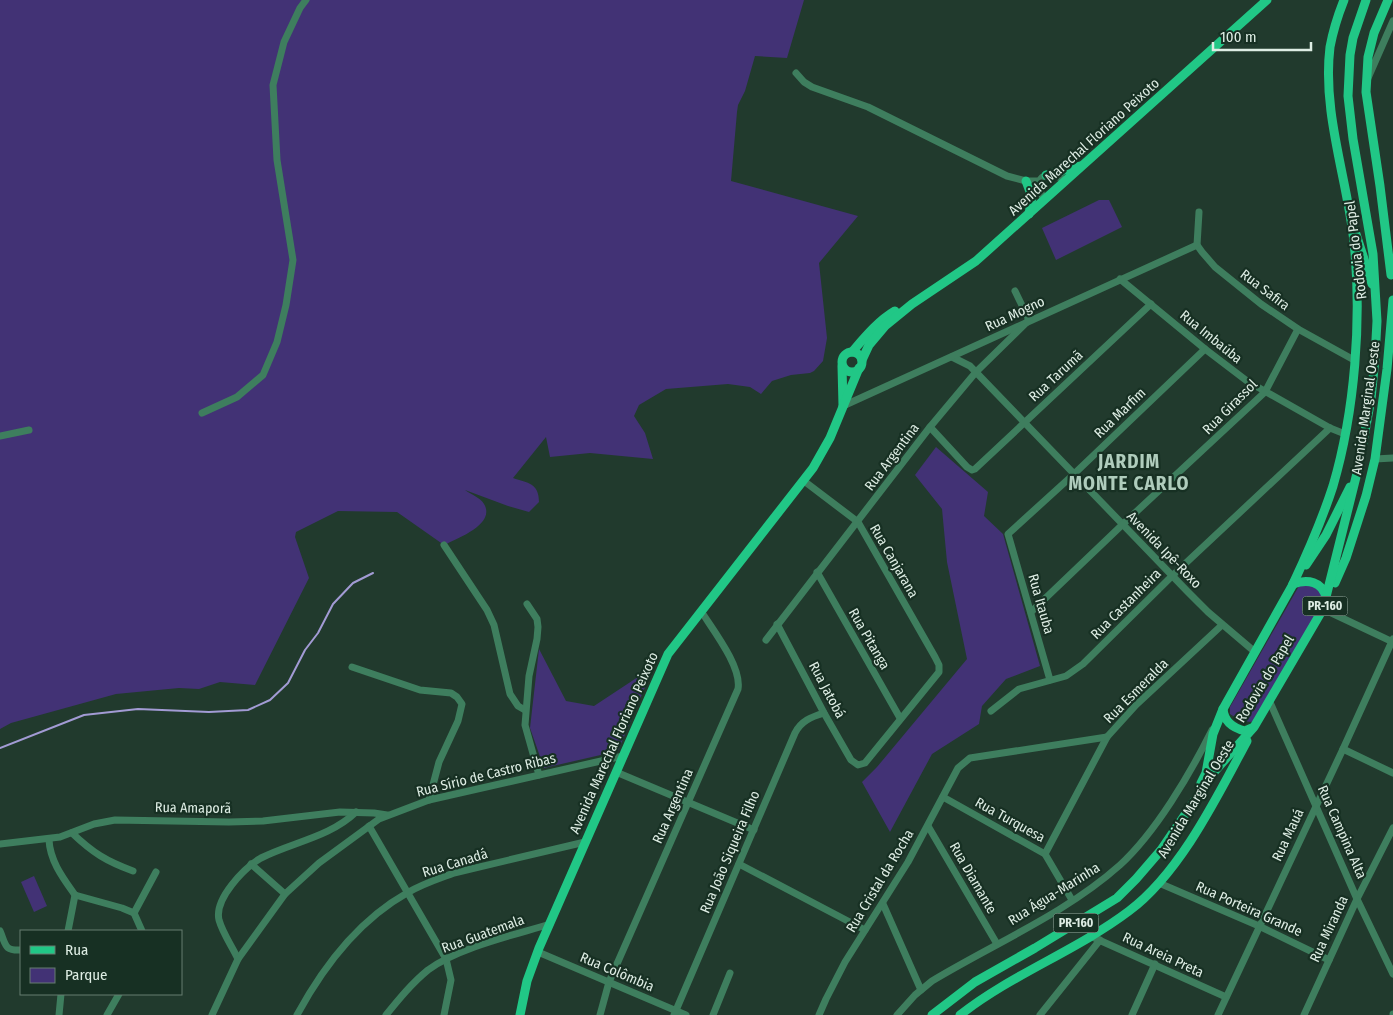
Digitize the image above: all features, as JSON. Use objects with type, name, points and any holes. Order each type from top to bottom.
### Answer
[{"type":"main road","name":"Avenida Marechal Floriano Peixoto","points":[[520,1015],[527,981],[538,952],[668,654],[821,456],[869,345],[881,331],[912,304],[976,261],[1267,0]]},
{"type":"main road","points":[[1293,584],[1318,528],[1333,485],[1345,434],[1354,360],[1358,293],[1352,222],[1338,151],[1330,96],[1329,64],[1330,46],[1344,0]]},
{"type":"main road","name":"Rodovia do Papel","points":[[932,1015],[975,982],[1117,898],[1136,879],[1161,850],[1218,767],[1254,727],[1325,605],[1358,469],[1371,399],[1375,358],[1376,300],[1373,254],[1353,138],[1348,96],[1350,55],[1353,38],[1366,0]]},
{"type":"main road","points":[[1388,0],[1374,33],[1368,58],[1366,81],[1370,129],[1392,276]]},
{"type":"main road","points":[[1046,176],[1083,165]]},
{"type":"main road","points":[[1026,181],[1032,197],[1029,215]]},
{"type":"main road","points":[[1352,222],[1363,252],[1376,300]]},
{"type":"main road","points":[[1386,236],[1393,251]]},
{"type":"main road","name":"Avenida Marginal Oeste","points":[[1325,605],[1346,558],[1366,496],[1375,459],[1387,369],[1393,300]]},
{"type":"main road","name":"Avenida Marechal Floriano Peixoto","points":[[852,352],[884,318],[912,304]]},
{"type":"main road","points":[[842,383],[859,368],[859,355],[852,352],[846,353],[842,358],[842,366],[849,372],[854,372],[859,368]]},
{"type":"main road","name":"Avenida Marechal Floriano Peixoto","points":[[842,366],[843,406]]},
{"type":"main road","name":"Rodovia do Papel","points":[[1193,802],[1206,773],[1211,741],[1223,708],[1293,584],[1326,535],[1358,469]]},
{"type":"main road","points":[[1293,584],[1307,581],[1318,585],[1325,592],[1325,605]]},
{"type":"main road","points":[[1223,708],[1229,722],[1238,730],[1245,731],[1254,727]]},
{"type":"main road","name":"Avenida Marginal Oeste","points":[[960,1015],[992,992],[1090,936],[1130,910],[1146,897],[1181,855],[1254,727]]},
{"type":"street","points":[[202,413],[237,396],[263,375],[277,342],[286,305],[293,260],[277,160],[273,85],[284,42],[300,8],[306,0]]},
{"type":"street","points":[[1366,81],[1393,21]]},
{"type":"street","points":[[796,73],[804,82],[812,87],[868,107],[1008,176],[1026,181],[1038,181],[1046,176],[1058,176],[1066,180]]},
{"type":"street","points":[[1038,181],[1038,186],[1044,200]]},
{"type":"street","points":[[1197,245],[1199,212]]},
{"type":"street","name":"Rua Mogno","points":[[843,406],[1197,245]]},
{"type":"street","name":"Rua Safira","points":[[1197,245],[1208,260],[1261,304],[1298,329],[1354,360]]},
{"type":"street","name":"Rua Imbaúba","points":[[1120,279],[1205,350],[1265,392],[1330,428],[1345,434]]},
{"type":"street","points":[[1015,291],[1029,320]]},
{"type":"street","name":"Rua Tarumã","points":[[930,427],[967,466],[972,470],[978,468],[1151,304]]},
{"type":"street","name":"Rua Argentina","points":[[766,640],[930,427],[976,372],[1029,320]]},
{"type":"street","name":"Rua Girassol","points":[[1031,612],[1265,392],[1298,329]]},
{"type":"street","name":"Rua Marfim","points":[[1008,534],[1205,350]]},
{"type":"street","name":"Avenida Ipê-Roxo","points":[[952,357],[966,363],[976,372],[1172,576],[1222,625],[1255,652]]},
{"type":"street","name":"Rua Castanheira","points":[[992,711],[1018,689],[1066,676],[1083,664],[1172,576],[1330,428]]},
{"type":"street","points":[[0,436],[29,430]]},
{"type":"street","points":[[1375,459],[1393,458]]},
{"type":"street","name":"Rua Canjarana","points":[[804,480],[858,522],[939,665],[939,672],[900,718]]},
{"type":"street","name":"Rua Itauba","points":[[1008,534],[1050,680]]},
{"type":"street","points":[[444,545],[487,610],[494,625],[510,694],[518,706],[525,710]]},
{"type":"street","name":"Rua Pitanga","points":[[817,572],[900,718]]},
{"type":"street","points":[[527,604],[536,619],[538,627],[525,710],[525,725],[539,775]]},
{"type":"street","points":[[1325,605],[1392,641]]},
{"type":"street","name":"Rua Argentina","points":[[600,1015],[609,982],[738,689],[739,682],[734,664],[702,611]]},
{"type":"street","name":"Rua Jatobá","points":[[777,624],[851,760],[858,765],[865,763],[900,718]]},
{"type":"street","name":"Rua Esmeralda","points":[[964,762],[970,758],[1107,737],[1136,706],[1222,625]]},
{"type":"street","name":"Rua Mauá","points":[[1218,1015],[1392,641]]},
{"type":"street","points":[[352,667],[420,690],[451,693],[458,697],[462,704],[458,722],[439,762],[429,800]]},
{"type":"street","name":"Rua Campina Alta","points":[[1269,700],[1357,899],[1393,974]]},
{"type":"street","name":"Rua Água-Marinha","points":[[896,1015],[921,990],[951,970],[1072,900],[1122,864],[1143,840],[1167,807],[1204,745],[1223,708]]},
{"type":"street","name":"Rua João Siqueira Filho","points":[[675,1013],[798,726],[806,720],[824,713]]},
{"type":"street","points":[[1045,854],[1107,737]]},
{"type":"street","points":[[1343,749],[1393,773]]},
{"type":"street","name":"Rua Sírio de Castro Ribas","points":[[212,1015],[238,958],[285,894],[319,862],[369,826],[387,815],[429,800],[623,756]]},
{"type":"street","name":"Rua Cristal da Rocha","points":[[820,1015],[826,999],[865,930],[928,826],[958,768],[964,762]]},
{"type":"street","points":[[616,772],[754,830]]},
{"type":"street","name":"Rua Turquesa","points":[[943,797],[1045,854],[1072,900]]},
{"type":"street","points":[[238,958],[219,919],[223,899],[235,882],[251,864],[276,851],[316,837],[334,828],[356,812]]},
{"type":"street","name":"Rua Amaporã","points":[[0,844],[49,840],[72,834],[94,824],[115,820],[255,822],[314,814],[356,812],[387,815]]},
{"type":"street","points":[[369,826],[446,959],[451,980],[444,1015]]},
{"type":"street","name":"Rua Diamante","points":[[928,826],[997,944]]},
{"type":"street","name":"Rua Miranda","points":[[1304,1015],[1357,899],[1393,828]]},
{"type":"street","points":[[72,834],[98,855],[133,870]]},
{"type":"street","points":[[49,840],[50,852],[75,895],[68,930]]},
{"type":"street","name":"Rua Canadá","points":[[297,1015],[321,975],[344,946],[381,910],[408,893],[454,873],[586,842]]},
{"type":"street","points":[[251,864],[285,894]]},
{"type":"street","points":[[739,864],[865,930]]},
{"type":"street","points":[[134,913],[156,872]]},
{"type":"street","name":"Rua Porteira Grande","points":[[1159,883],[1259,926],[1329,960]]},
{"type":"street","points":[[75,895],[134,913],[142,930]]},
{"type":"street","points":[[882,904],[921,990]]},
{"type":"street","name":"Rua Guatemala","points":[[386,1015],[410,987],[428,970],[446,959],[550,924]]},
{"type":"street","points":[[0,931],[9,950],[20,950]]},
{"type":"street","name":"Rua Areia Preta","points":[[1090,936],[1226,997]]},
{"type":"street","points":[[1040,1015],[1100,940]]},
{"type":"street","name":"Rua Colômbia","points":[[538,952],[675,1013],[686,1015]]},
{"type":"street","points":[[1132,1015],[1155,964]]},
{"type":"street","points":[[713,1015],[730,973]]},
{"type":"street","points":[[59,1015],[61,995]]},
{"type":"street","points":[[107,1015],[118,995]]},
{"type":"green space","points":[[0,0],[804,0],[787,58],[755,56],[745,91],[738,105],[731,181],[858,216],[819,263],[827,338],[823,361],[810,373],[791,375],[772,381],[761,394],[750,387],[728,384],[666,389],[639,405],[634,416],[645,433],[653,459],[590,453],[550,457],[546,437],[513,478],[535,487],[539,502],[529,512],[465,490],[483,502],[486,511],[485,518],[474,529],[444,545],[397,512],[338,511],[296,532],[295,537],[309,578],[255,685],[220,682],[199,689],[179,688],[116,694],[11,723],[0,729]]},
{"type":"green space","points":[[1099,200],[1109,200],[1122,227],[1056,260],[1042,228]]},
{"type":"green space","points":[[936,447],[988,492],[984,516],[1003,534],[1040,666],[1006,679],[982,706],[979,724],[932,754],[890,832],[862,782],[877,767],[967,659],[947,562],[942,509],[915,475]]},
{"type":"green space","points":[[1299,586],[1316,586],[1326,598],[1253,722],[1241,721],[1230,714],[1230,707]]},
{"type":"green space","points":[[539,649],[566,701],[594,706],[641,675],[651,673],[618,751],[544,768],[530,728]]},
{"type":"green space","points":[[34,876],[47,906],[34,912],[21,882]]},
{"type":"waterway","points":[[0,748],[84,715],[138,709],[209,712],[248,710],[270,700],[288,683],[305,650],[318,633],[333,604],[353,583],[373,573]]},
{"type":"district","name":"JARDIM MONTE CARLO","points":[[1129,472]]}]
